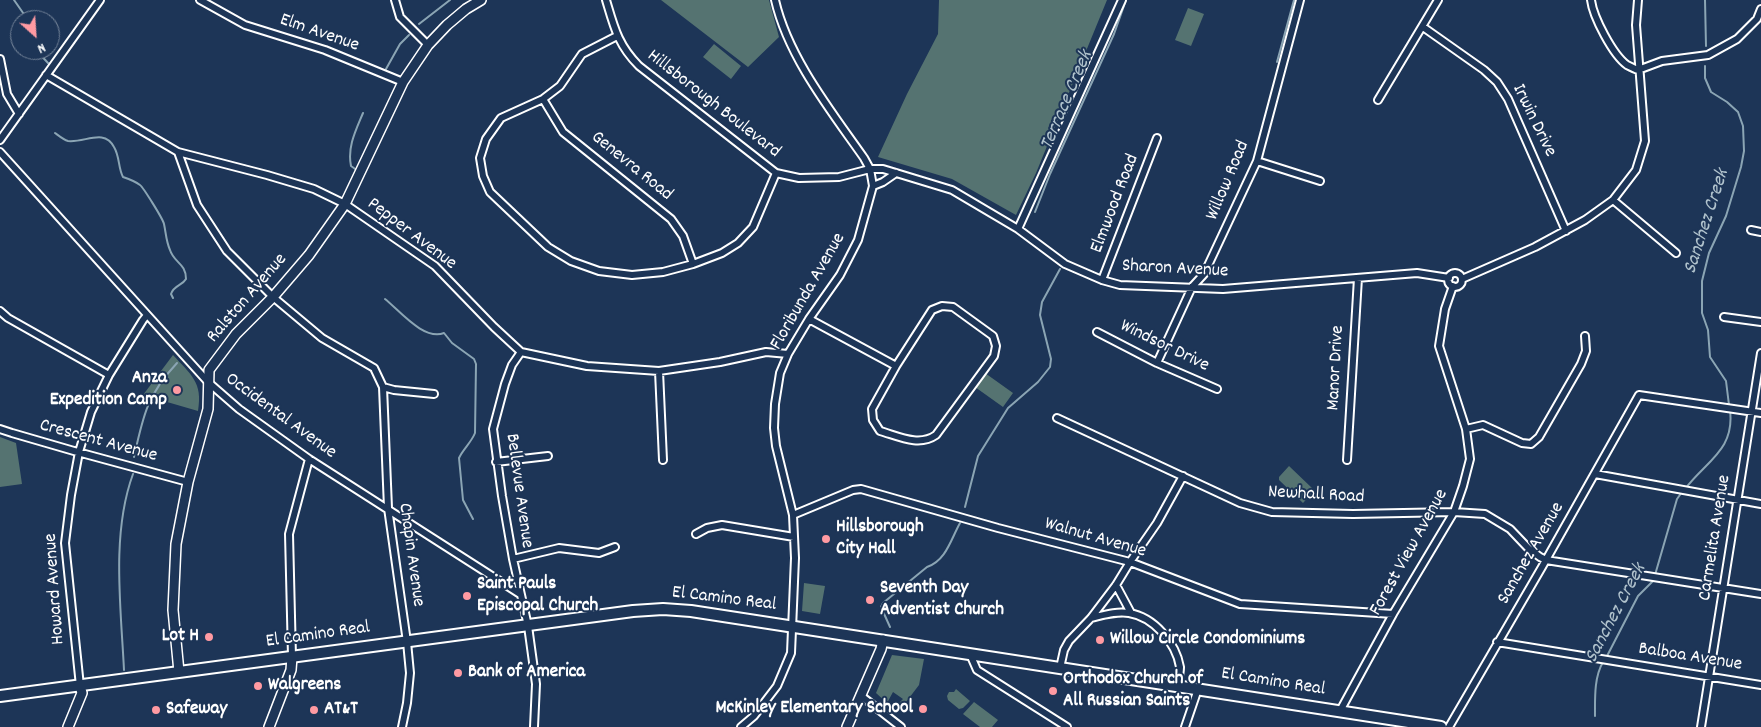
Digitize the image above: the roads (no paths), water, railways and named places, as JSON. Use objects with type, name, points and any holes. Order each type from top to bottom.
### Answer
[{"type":"main road","name":"El Camino Real","points":[[0,696],[633,611],[663,609],[691,611],[793,626],[1198,689],[1340,712],[1386,723],[1441,727]]},
{"type":"street","points":[[0,140],[100,0]]},
{"type":"street","name":"Elm Avenue","points":[[200,0],[245,25],[325,50],[403,82]]},
{"type":"street","points":[[394,0],[400,17],[428,45]]},
{"type":"street","name":"Ralston Avenue","points":[[179,672],[173,610],[176,544],[188,482],[208,410],[209,370],[236,334],[273,297],[309,254],[345,204],[403,82],[428,45],[447,25],[466,9],[481,0]]},
{"type":"street","name":"Hillsborough Boulevard","points":[[606,0],[616,36],[630,57],[776,173],[799,178],[815,178],[839,176],[870,169]]},
{"type":"street","name":"Floribunda Avenue","points":[[741,727],[754,716],[777,686],[791,653],[795,558],[793,515],[776,446],[774,428],[775,404],[780,373],[788,354],[840,274],[858,240],[873,186],[870,169],[820,95],[799,60],[779,18],[775,0]]},
{"type":"street","points":[[1018,229],[1122,0]]},
{"type":"street","name":"Willow Road","points":[[1157,363],[1192,288],[1204,274],[1257,161],[1300,0]]},
{"type":"street","points":[[1378,100],[1438,0]]},
{"type":"street","points":[[1591,0],[1592,8],[1601,29],[1626,64],[1638,70],[1662,61],[1708,55],[1736,40],[1757,19],[1761,9]]},
{"type":"street","points":[[1462,279],[1455,273],[1449,278],[1449,282],[1453,286],[1459,285],[1462,279],[1535,247],[1566,231],[1613,200],[1636,170],[1645,141],[1644,111],[1638,70],[1636,26],[1638,0]]},
{"type":"street","name":"Irwin Drive","points":[[1423,27],[1484,70],[1497,82],[1508,99],[1566,231]]},
{"type":"street","points":[[616,36],[582,54],[560,86],[543,99],[501,118],[486,139],[480,158],[483,176],[490,192],[548,247],[572,260],[599,271],[632,275],[663,272],[692,264],[722,253],[738,243],[753,227],[776,173]]},
{"type":"street","points":[[0,59],[7,94],[19,114]]},
{"type":"street","name":"Pepper Avenue","points":[[46,75],[178,152],[314,189],[345,204],[435,266],[494,328],[520,352]]},
{"type":"street","name":"Genevra Road","points":[[543,99],[562,132],[671,219],[683,236],[692,264]]},
{"type":"street","name":"Elmwood Road","points":[[1102,280],[1158,138]]},
{"type":"street","name":"Occidental Avenue","points":[[0,152],[208,382],[239,409],[309,459],[520,594]]},
{"type":"street","points":[[178,152],[197,205],[227,251],[273,297],[322,338],[374,368],[383,387],[434,394]]},
{"type":"street","points":[[1257,161],[1320,181]]},
{"type":"street","name":"Sharon Avenue","points":[[870,169],[896,172],[952,190],[1018,229],[1065,264],[1102,280],[1120,285],[1223,289],[1417,273],[1449,278]]},
{"type":"street","points":[[873,186],[883,182],[896,172]]},
{"type":"street","points":[[1613,200],[1676,253]]},
{"type":"street","points":[[1751,230],[1761,232]]},
{"type":"street","name":"Manor Drive","points":[[1347,460],[1358,278]]},
{"type":"street","name":"Forest View Avenue","points":[[1340,712],[1393,614],[1454,512],[1463,486],[1470,459],[1466,429],[1439,346],[1445,309],[1453,286]]},
{"type":"street","points":[[942,306],[952,307],[976,322],[993,336],[996,346],[994,356],[936,435],[928,440],[919,442],[880,431],[873,420],[872,409],[896,366],[932,310],[942,306]]},
{"type":"street","points":[[0,311],[8,318],[109,375]]},
{"type":"street","name":"Howard Avenue","points":[[68,727],[82,693],[65,543],[79,452],[91,412],[109,375],[147,315]]},
{"type":"street","points":[[1724,317],[1761,322]]},
{"type":"street","points":[[809,319],[896,366]]},
{"type":"street","name":"Windsor Drive","points":[[1097,332],[1157,363],[1217,389]]},
{"type":"street","points":[[1466,429],[1483,425],[1522,443],[1531,444],[1539,437],[1581,364],[1586,351],[1585,336]]},
{"type":"street","points":[[520,352],[587,366],[659,371],[720,362],[766,352],[788,354]]},
{"type":"street","name":"Bellevue Avenue","points":[[520,352],[512,365],[505,384],[493,429],[496,462],[513,559],[528,626],[536,684],[534,727]]},
{"type":"street","name":"Carmelita Avenue","points":[[1701,727],[1761,354]]},
{"type":"street","points":[[659,371],[663,460]]},
{"type":"street","name":"Chapin Avenue","points":[[383,387],[388,508],[408,642],[410,673],[409,692],[402,727]]},
{"type":"street","name":"Sanchez Avenue","points":[[1449,727],[1639,395],[1751,412]]},
{"type":"street","points":[[1751,412],[1761,413]]},
{"type":"street","name":"Newhall Road","points":[[1057,418],[1240,503],[1272,512],[1353,514],[1454,512],[1484,514],[1510,529],[1529,549],[1546,560]]},
{"type":"street","name":"Crescent Avenue","points":[[0,428],[12,434],[188,482]]},
{"type":"street","points":[[496,462],[548,456]]},
{"type":"street","points":[[269,727],[292,670],[289,534],[309,459]]},
{"type":"street","points":[[1595,474],[1761,504]]},
{"type":"street","points":[[1060,668],[1064,650],[1116,585],[1157,523],[1183,476]]},
{"type":"street","name":"Walnut Avenue","points":[[793,515],[853,490],[861,489],[998,528],[1130,562],[1240,604],[1393,614]]},
{"type":"street","points":[[696,534],[707,528],[722,525],[794,537]]},
{"type":"street","points":[[513,559],[559,548],[599,554],[615,546]]},
{"type":"street","points":[[1546,560],[1761,594]]},
{"type":"street","points":[[1116,585],[1131,613]]},
{"type":"street","points":[[1091,618],[1111,613],[1131,613],[1150,622],[1166,636],[1176,653],[1180,668],[1178,686]]},
{"type":"street","points":[[847,727],[881,649],[882,640]]},
{"type":"street","name":"Balboa Avenue","points":[[1497,642],[1598,660],[1761,685]]},
{"type":"street","points":[[970,654],[977,670],[1067,727]]},
{"type":"street","points":[[1185,727],[1198,689]]},
{"type":"street","points":[[860,695],[901,727]]},
{"type":"waterway","points":[[14,0],[21,10]]},
{"type":"waterway","points":[[419,24],[450,0]]},
{"type":"waterway","name":"Terrace Creek","points":[[1035,212],[1050,174],[1114,34],[1126,0]]},
{"type":"waterway","points":[[1277,62],[1294,0]]},
{"type":"waterway","name":"Sanchez Creek","points":[[1705,0],[1706,46]]},
{"type":"waterway","points":[[386,69],[400,44],[409,35]]},
{"type":"waterway","points":[[45,60],[48,63]]},
{"type":"waterway","name":"Sanchez Creek","points":[[1705,66],[1705,78],[1711,92],[1738,112],[1743,126],[1744,151],[1741,167],[1726,216],[1709,253],[1702,281],[1702,313],[1708,330],[1710,357],[1726,381],[1729,405]]},
{"type":"waterway","points":[[358,171],[351,166],[350,152],[363,113]]},
{"type":"waterway","points":[[55,133],[68,141],[100,137],[110,141],[117,155],[123,177],[140,185],[149,197],[163,221],[172,254],[184,270],[186,279],[172,291],[173,298]]},
{"type":"waterway","name":"Terrace Creek","points":[[965,507],[978,456],[1008,408],[1038,382],[1050,367],[1051,359],[1040,315],[1042,302],[1060,269]]},
{"type":"waterway","points":[[385,299],[420,329],[428,333],[444,333],[452,343],[474,359],[476,364],[475,433],[459,458],[463,500],[473,519]]},
{"type":"waterway","points":[[134,457],[140,430],[153,396],[159,385],[177,363]]},
{"type":"waterway","name":"Sanchez Creek","points":[[1685,489],[1723,445],[1728,435],[1730,410]]},
{"type":"waterway","points":[[124,670],[119,571],[120,546],[126,497],[133,474]]},
{"type":"waterway","name":"Sanchez Creek","points":[[1655,575],[1677,499],[1682,492]]},
{"type":"waterway","name":"Terrace Creek","points":[[890,627],[881,607],[883,603],[927,567],[939,560],[947,549],[960,523]]},
{"type":"waterway","name":"Sanchez Creek","points":[[1606,658],[1638,596],[1654,580]]},
{"type":"waterway","name":"Sanchez Creek","points":[[1595,716],[1598,674],[1603,662]]},
{"type":"place","name":"Anza Expedition Camp","points":[[177,390]]},
{"type":"place","name":"Hillsborough City Hall","points":[[826,539]]},
{"type":"place","name":"Saint Pauls Episcopal Church","points":[[467,596]]},
{"type":"place","name":"Seventh Day Adventist Church","points":[[870,600]]},
{"type":"place","name":"Lot H","points":[[209,637]]},
{"type":"place","name":"Willow Circle Condominiums","points":[[1100,640]]},
{"type":"place","name":"Bank of America","points":[[458,673]]},
{"type":"place","name":"Walgreens","points":[[258,686]]},
{"type":"place","name":"Orthodox Church of All Russian Saints","points":[[1053,691]]},
{"type":"place","name":"McKinley Elementary School","points":[[923,709]]},
{"type":"place","name":"Safeway","points":[[156,710]]},
{"type":"place","name":"AT&T","points":[[314,710]]}]
